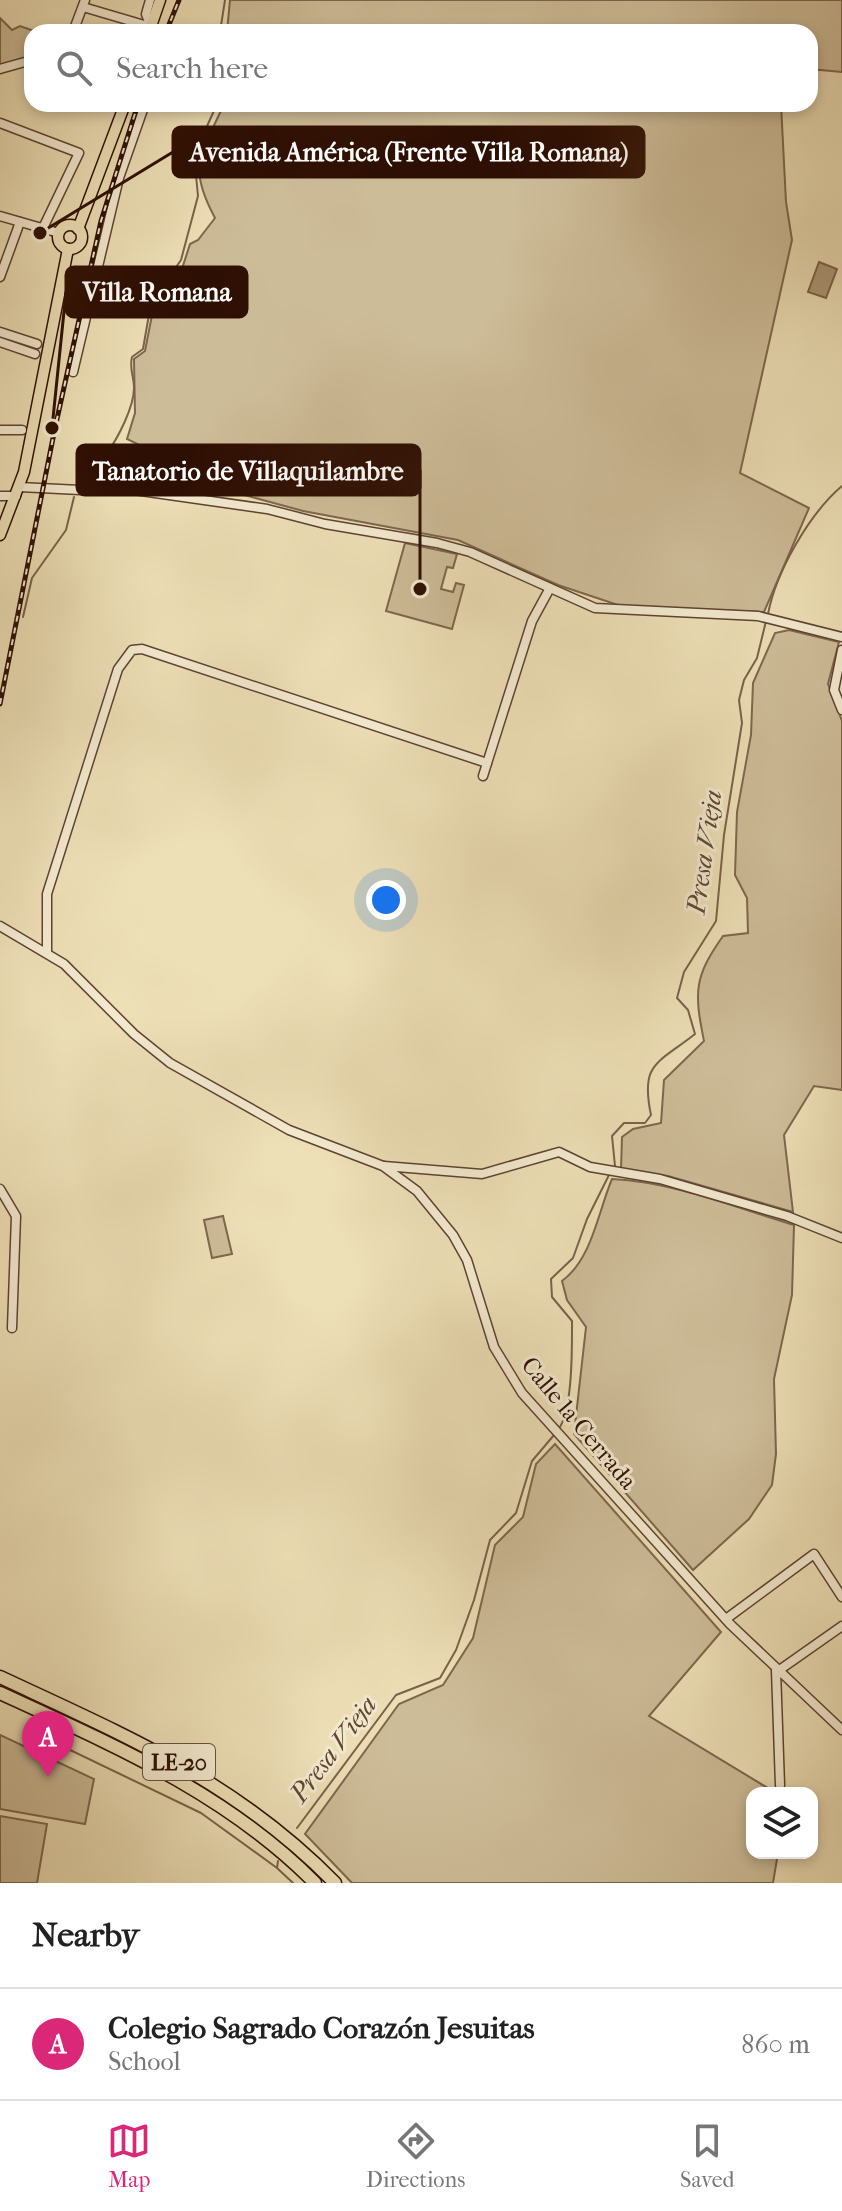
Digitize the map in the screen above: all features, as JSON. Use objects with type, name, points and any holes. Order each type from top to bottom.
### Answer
[{"type":"highway","name":"LE-20","points":[[0,1677],[192,1769],[275,1827],[335,1883]]},
{"type":"highway","name":"LE-20","points":[[0,1693],[188,1784],[266,1839],[315,1883]]},
{"type":"main road","points":[[152,24],[160,0]]},
{"type":"main road","points":[[68,249],[81,242],[78,229],[122,112]]},
{"type":"main road","points":[[68,249],[59,243],[59,233],[68,225],[78,229]]},
{"type":"main road","points":[[0,535],[5,509],[18,491],[68,249]]},
{"type":"street","points":[[148,24],[146,14],[150,0]]},
{"type":"street","points":[[76,24],[84,3],[135,24]]},
{"type":"street","points":[[0,69],[24,62]]},
{"type":"street","points":[[73,372],[119,178],[142,112]]},
{"type":"street","points":[[0,135],[2,124],[79,153],[43,228]]},
{"type":"street","points":[[0,216],[59,233]]},
{"type":"street","points":[[0,277],[20,222]]},
{"type":"street","points":[[0,332],[36,349],[0,342]]},
{"type":"street","points":[[0,430],[22,430]]},
{"type":"street","points":[[0,496],[18,491],[80,490],[106,486],[267,509],[470,552],[595,608],[767,618],[842,637]]},
{"type":"street","points":[[483,776],[532,621],[550,588]]},
{"type":"street","points":[[47,953],[47,894],[118,669],[132,650],[142,649],[487,763]]},
{"type":"street","points":[[842,650],[834,690],[842,710]]},
{"type":"street","name":"Calle la Cerrada","points":[[0,926],[64,964],[134,1034],[170,1063],[289,1130],[383,1166],[417,1191],[453,1235],[467,1260],[494,1347],[522,1393],[726,1619],[842,1730]]},
{"type":"street","points":[[383,1166],[482,1174],[559,1152],[611,1172],[660,1179],[787,1216],[842,1238]]},
{"type":"street","points":[[1,1189],[16,1216],[12,1328]]},
{"type":"street","points":[[726,1619],[814,1554],[842,1597]]},
{"type":"street","points":[[780,1785],[777,1670],[842,1626]]},
{"type":"shaded area","points":[[230,0],[842,0],[842,72],[818,70],[818,24],[228,24]]},
{"type":"shaded area","points":[[0,18],[12,30],[24,27],[24,58],[0,66]]},
{"type":"shaded area","points":[[220,112],[781,112],[786,202],[792,240],[740,473],[809,508],[764,612],[621,606],[558,585],[458,540],[303,511],[237,493],[127,439],[135,413],[134,359],[145,351],[153,310],[180,275],[190,244],[198,240],[215,218],[201,184],[199,171],[204,148]]},
{"type":"shaded area","points":[[819,262],[837,269],[826,298],[808,292]]},
{"type":"shaded area","points":[[405,543],[457,554],[453,568],[447,567],[441,589],[453,592],[456,583],[464,585],[452,629],[386,611]]},
{"type":"shaded area","points":[[789,630],[839,642],[828,684],[842,721],[842,1090],[814,1086],[784,1135],[793,1212],[668,1176],[621,1169],[622,1137],[633,1129],[661,1123],[664,1080],[704,1041],[698,997],[706,963],[723,936],[748,933],[747,898],[735,875],[737,812],[751,735],[753,683],[775,633]]},
{"type":"shaded area","points":[[612,1179],[681,1190],[794,1225],[792,1295],[774,1379],[776,1454],[772,1485],[749,1519],[693,1570],[574,1434],[586,1327],[567,1300],[562,1281],[572,1272],[587,1248]]},
{"type":"shaded area","points":[[223,1216],[232,1254],[212,1258],[204,1220]]},
{"type":"shaded area","points":[[555,1444],[721,1632],[649,1716],[766,1787],[746,1787],[746,1859],[777,1859],[773,1883],[352,1883],[305,1834],[399,1704],[443,1685],[473,1638],[495,1545],[523,1517],[536,1464]]},
{"type":"shaded area","points":[[0,1735],[94,1779],[85,1824],[0,1809]]},
{"type":"shaded area","points":[[0,1816],[47,1824],[37,1883],[0,1883]]},
{"type":"waterway","points":[[221,24],[225,0]]},
{"type":"waterway","points":[[107,453],[131,404],[134,388],[132,357],[143,349],[151,303],[181,260],[198,196],[194,155],[213,112]]},
{"type":"waterway","name":"Presa Vieja","points":[[768,614],[786,562],[806,528],[842,486]]},
{"type":"waterway","points":[[23,617],[32,578],[66,530],[74,497]]},
{"type":"waterway","name":"Presa Vieja","points":[[615,1166],[612,1136],[624,1123],[645,1123],[651,1115],[648,1098],[650,1074],[661,1059],[695,1034],[688,1010],[677,998],[684,972],[716,921],[724,835],[742,723],[739,700],[744,680],[757,658],[766,621]]},
{"type":"waterway","name":"Presa Vieja","points":[[558,1430],[567,1409],[569,1394],[572,1321],[552,1297],[551,1279],[573,1258],[587,1219],[609,1175]]},
{"type":"waterway","name":"Presa Vieja","points":[[297,1828],[396,1695],[440,1678],[456,1650],[474,1600],[490,1540],[516,1513],[532,1461],[554,1435]]},
{"type":"waterway","points":[[39,1735],[201,1813],[277,1868]]},
{"type":"waterway","name":"Presa Vieja","points":[[278,1861],[277,1868],[293,1883]]},
{"type":"railway","points":[[169,24],[179,0]]},
{"type":"railway","points":[[0,704],[55,428],[101,221],[135,112]]},
{"type":"place","name":"Avenida América (Frente Villa Romana)","points":[[40,233]]},
{"type":"place","name":"Villa Romana","points":[[52,428]]},
{"type":"place","name":"Tanatorio de Villaquilambre","points":[[420,589]]},
{"type":"place","name":"Colegio Sagrado Corazón Jesuitas","points":[[48,1777]]}]
